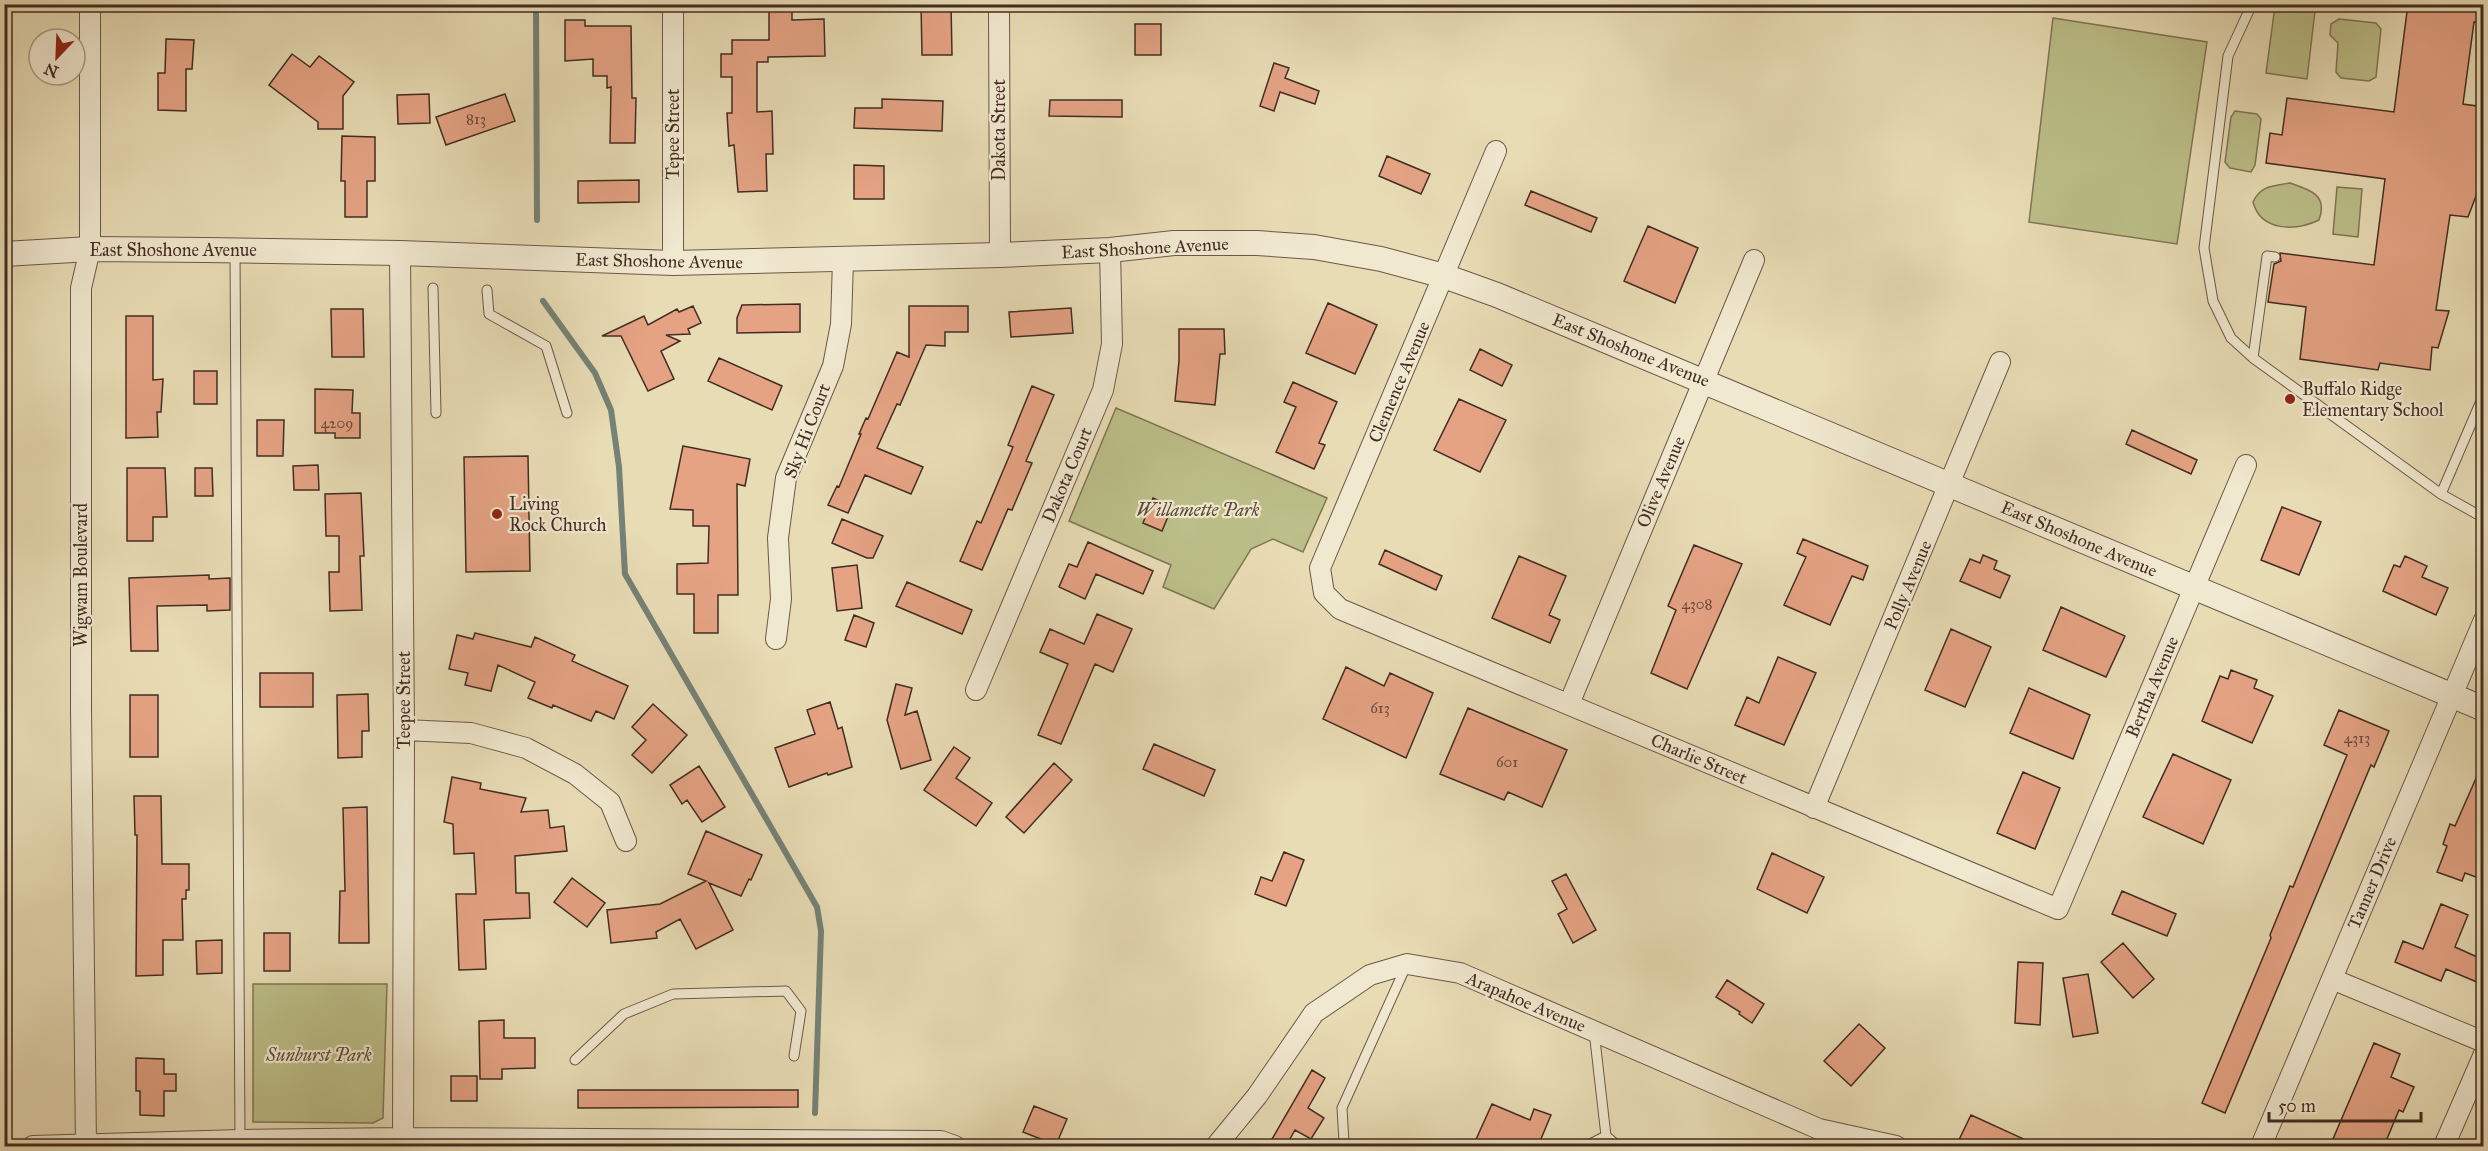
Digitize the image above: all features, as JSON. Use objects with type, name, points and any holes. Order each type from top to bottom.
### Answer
[{"type":"street","name":"Wigwam Boulevard","points":[[86,1145],[81,709],[81,288],[90,249],[90,4]]},
{"type":"street","name":"Tepee Street","points":[[673,4],[673,263]]},
{"type":"street","name":"Dakota Street","points":[[999,4],[1000,255]]},
{"type":"street","name":"Clemence Avenue","points":[[1340,609],[1324,592],[1320,568],[1496,152]]},
{"type":"street","name":"East Shoshone Avenue","points":[[4,254],[90,249],[235,250],[400,253],[673,263],[1000,255],[1110,250],[1174,243],[1280,245],[1381,259],[1444,276],[1497,295],[2484,709]]},
{"type":"street","name":"Dakota Court","points":[[976,690],[1103,390],[1112,344],[1110,250]]},
{"type":"street","name":"Teepee Street","points":[[400,253],[404,730],[403,1142]]},
{"type":"street","name":"Sky Hi Court","points":[[776,639],[781,598],[778,538],[786,478],[833,366],[841,324],[843,260]]},
{"type":"street","name":"Olive Avenue","points":[[1569,704],[1754,260]]},
{"type":"street","name":"Polly Avenue","points":[[1814,808],[2000,362]]},
{"type":"street","name":"Bertha Avenue","points":[[2058,909],[2246,465]]},
{"type":"street","name":"Charlie Street","points":[[1340,609],[2058,909]]},
{"type":"street","name":"Tanner Drive","points":[[2261,1146],[2484,620]]},
{"type":"street","points":[[404,730],[471,733],[526,748],[575,774],[610,802],[626,841]]},
{"type":"street","name":"Arapahoe Avenue","points":[[1216,1146],[1257,1096],[1314,1013],[1370,975],[1407,964],[1460,973],[1819,1129],[1896,1146]]},
{"type":"street","points":[[2332,980],[2484,1042]]},
{"type":"street","points":[[2444,1146],[2484,1054]]},
{"type":"street","points":[[33,1146],[403,1142],[941,1141],[955,1146]]},
{"type":"lane","points":[[2252,4],[2228,56],[2204,248],[2213,301],[2231,339],[2253,358],[2441,494],[2484,518]]},
{"type":"lane","points":[[235,250],[241,1143]]},
{"type":"lane","points":[[2253,358],[2267,256],[2275,257]]},
{"type":"lane","points":[[433,288],[436,413]]},
{"type":"lane","points":[[487,290],[489,314],[546,346],[567,413]]},
{"type":"lane","points":[[2441,494],[2484,394]]},
{"type":"lane","points":[[1350,1146],[1344,1142],[1342,1108],[1407,964]]},
{"type":"lane","points":[[575,1060],[624,1014],[673,994],[786,991],[801,1011],[794,1056]]},
{"type":"lane","points":[[1594,1031],[1606,1136],[1618,1146]]},
{"type":"lane","points":[[1586,1146],[1606,1136]]},
{"type":"green space","points":[[2275,6],[2315,11],[2307,79],[2266,73]]},
{"type":"green space","points":[[2053,18],[2207,42],[2177,244],[2029,222]]},
{"type":"green space","points":[[2339,19],[2376,23],[2381,29],[2376,77],[2369,81],[2341,78],[2336,72],[2338,43],[2330,35],[2331,24]]},
{"type":"green space","points":[[2235,111],[2257,114],[2261,119],[2255,165],[2251,172],[2230,168],[2225,162],[2231,117]]},
{"type":"green space","points":[[2290,183],[2316,195],[2321,205],[2319,220],[2300,226],[2280,226],[2271,224],[2257,212],[2253,202],[2260,192],[2268,187]]},
{"type":"green space","points":[[2337,187],[2362,189],[2358,237],[2333,234]]},
{"type":"green space","name":"Willamette Park","points":[[1116,408],[1327,498],[1303,552],[1273,539],[1251,549],[1214,609],[1163,587],[1171,565],[1069,521]]},
{"type":"green space","name":"Sunburst Park","points":[[253,984],[387,984],[383,1118],[373,1123],[253,1122]]},
{"type":"building","points":[[769,4],[792,4],[792,20],[824,19],[825,56],[768,57],[768,62],[757,62],[757,112],[772,111],[773,154],[766,154],[767,191],[738,192],[734,145],[729,146],[727,113],[732,113],[732,77],[721,77],[721,54],[732,54],[732,40],[769,40]]},
{"type":"building","points":[[921,4],[951,4],[952,55],[922,55]]},
{"type":"building","points":[[2408,4],[2484,4],[2478,22],[2474,22],[2463,104],[2484,107],[2484,142],[2480,166],[2484,167],[2484,175],[2468,217],[2450,215],[2436,310],[2449,311],[2438,348],[2432,347],[2430,370],[2380,363],[2378,370],[2300,359],[2306,307],[2268,302],[2274,264],[2281,261],[2280,253],[2374,265],[2385,179],[2266,163],[2270,133],[2282,135],[2287,98],[2394,112]]},
{"type":"building","points":[[565,20],[585,20],[585,26],[631,26],[632,98],[636,98],[635,143],[610,143],[611,87],[607,88],[607,76],[593,76],[593,59],[565,61]]},
{"type":"building","points":[[1135,24],[1161,24],[1161,55],[1135,55]]},
{"type":"building","points":[[166,39],[194,40],[192,69],[186,69],[186,111],[158,110],[158,73],[165,73]]},
{"type":"building","points":[[292,54],[310,67],[319,56],[354,82],[343,96],[343,129],[318,129],[318,122],[269,85]]},
{"type":"building","points":[[1274,63],[1289,68],[1285,78],[1319,91],[1315,104],[1280,92],[1274,111],[1260,106]]},
{"type":"building","points":[[429,94],[430,123],[398,124],[397,95]]},
{"type":"building","points":[[505,94],[515,121],[446,145],[436,117]]},
{"type":"building","points":[[882,99],[943,101],[942,131],[854,128],[855,108],[882,108]]},
{"type":"building","points":[[1050,100],[1122,100],[1122,117],[1049,116]]},
{"type":"building","points":[[342,136],[375,137],[375,181],[367,181],[367,217],[345,217],[345,181],[341,181]]},
{"type":"building","points":[[1387,156],[1430,174],[1421,194],[1379,176]]},
{"type":"building","points":[[854,165],[884,166],[884,199],[854,199]]},
{"type":"building","points":[[639,180],[639,202],[578,203],[578,181]]},
{"type":"building","points":[[1531,191],[1597,218],[1591,232],[1525,205]]},
{"type":"building","points":[[1648,226],[1698,248],[1675,303],[1624,281]]},
{"type":"building","points":[[1328,303],[1377,325],[1355,374],[1306,353]]},
{"type":"building","points":[[800,304],[800,332],[737,333],[737,318],[742,305]]},
{"type":"building","points":[[693,306],[701,323],[688,329],[690,334],[666,335],[680,341],[661,351],[674,379],[648,391],[621,336],[602,336],[644,316],[648,325],[677,309],[679,312]]},
{"type":"building","points":[[909,306],[968,306],[968,332],[945,332],[945,346],[926,345],[900,405],[897,404],[877,448],[923,467],[911,494],[865,475],[848,513],[828,505],[837,486],[839,487],[861,434],[859,434],[866,418],[868,419],[897,352],[909,357]]},
{"type":"building","points":[[1071,308],[1073,333],[1011,337],[1009,312]]},
{"type":"building","points":[[331,309],[363,309],[364,357],[332,357]]},
{"type":"building","points":[[126,316],[153,316],[153,380],[163,379],[161,412],[157,412],[158,437],[126,438]]},
{"type":"building","points":[[1179,329],[1224,329],[1225,354],[1220,354],[1215,405],[1175,401]]},
{"type":"building","points":[[1480,349],[1512,365],[1502,386],[1470,370]]},
{"type":"building","points":[[719,358],[782,386],[772,410],[708,381]]},
{"type":"building","points":[[194,371],[217,371],[217,404],[194,404]]},
{"type":"building","points":[[1293,382],[1337,402],[1319,443],[1325,445],[1314,469],[1276,452],[1296,407],[1284,402]]},
{"type":"building","points":[[1032,386],[1054,395],[1026,461],[1032,463],[1012,510],[1008,509],[982,570],[960,561],[977,521],[981,523],[1013,447],[1008,445]]},
{"type":"building","points":[[315,389],[353,390],[352,413],[360,413],[360,438],[335,438],[335,433],[315,433]]},
{"type":"building","points":[[1459,399],[1506,420],[1480,472],[1434,450]]},
{"type":"building","points":[[257,420],[284,420],[283,456],[257,456]]},
{"type":"building","points":[[2132,430],[2197,460],[2191,474],[2126,444]]},
{"type":"building","points":[[683,446],[750,459],[745,486],[737,484],[738,595],[718,595],[718,633],[694,633],[694,594],[677,594],[677,564],[708,563],[709,526],[693,526],[693,510],[670,509]]},
{"type":"building","name":"Living Rock Church","points":[[528,456],[530,571],[466,572],[464,457]]},
{"type":"building","points":[[318,465],[319,490],[294,490],[293,466]]},
{"type":"building","points":[[127,468],[165,468],[167,517],[153,517],[153,541],[127,541]]},
{"type":"building","points":[[195,468],[212,468],[213,496],[195,496]]},
{"type":"building","points":[[361,493],[364,556],[360,556],[362,610],[330,611],[329,572],[339,572],[339,536],[326,536],[325,494]]},
{"type":"building","points":[[1153,498],[1172,507],[1162,531],[1143,523]]},
{"type":"building","points":[[2282,507],[2321,522],[2299,575],[2261,560]]},
{"type":"building","points":[[842,519],[883,536],[873,558],[867,558],[832,543]]},
{"type":"building","points":[[1803,539],[1868,566],[1863,580],[1852,576],[1830,625],[1784,605],[1806,557],[1797,553]]},
{"type":"building","points":[[1088,542],[1153,571],[1143,594],[1096,574],[1085,599],[1059,587],[1069,564],[1077,567]]},
{"type":"building","points":[[1694,545],[1742,564],[1687,689],[1651,673],[1676,610],[1668,606]]},
{"type":"building","points":[[1385,550],[1442,576],[1436,590],[1379,564]]},
{"type":"building","points":[[1983,555],[1997,561],[1994,569],[2010,576],[2000,598],[1960,581],[1970,559],[1980,563]]},
{"type":"building","points":[[1519,556],[1566,576],[1549,615],[1560,620],[1550,643],[1492,618]]},
{"type":"building","points":[[2405,556],[2427,566],[2422,577],[2448,588],[2436,615],[2383,591],[2394,565],[2400,567]]},
{"type":"building","points":[[857,565],[862,608],[837,611],[832,568]]},
{"type":"building","points":[[209,575],[209,579],[230,578],[230,610],[207,611],[207,605],[157,606],[158,651],[131,651],[129,578]]},
{"type":"building","points":[[907,582],[972,610],[962,634],[896,606]]},
{"type":"building","points":[[2061,607],[2125,636],[2106,677],[2043,650]]},
{"type":"building","points":[[1097,614],[1132,629],[1113,672],[1095,664],[1061,744],[1038,735],[1068,664],[1040,652],[1050,629],[1084,644]]},
{"type":"building","points":[[854,615],[874,623],[866,647],[845,640]]},
{"type":"building","points":[[1951,629],[1991,647],[1965,707],[1925,690]]},
{"type":"building","points":[[475,633],[531,647],[535,637],[575,655],[572,661],[628,686],[614,719],[596,711],[591,721],[553,705],[552,708],[528,698],[535,682],[498,665],[491,691],[465,685],[468,673],[449,669],[457,635],[473,639]]},
{"type":"building","points":[[1778,657],[1816,673],[1784,745],[1735,725],[1747,697],[1759,703]]},
{"type":"building","points":[[1346,667],[1384,686],[1390,673],[1433,693],[1406,758],[1323,719]]},
{"type":"building","points":[[2231,670],[2257,680],[2254,688],[2273,696],[2252,743],[2202,721],[2220,676],[2228,679]]},
{"type":"building","points":[[260,673],[313,673],[313,707],[260,707]]},
{"type":"building","points":[[896,684],[912,688],[905,715],[917,711],[931,760],[901,769],[887,720]]},
{"type":"building","points":[[2029,688],[2090,715],[2073,759],[2010,733]]},
{"type":"building","points":[[368,694],[369,731],[362,731],[362,757],[338,758],[337,695]]},
{"type":"building","points":[[130,695],[158,695],[158,757],[130,757]]},
{"type":"building","points":[[830,702],[838,729],[842,727],[852,767],[828,775],[827,773],[789,787],[775,748],[815,734],[807,710]]},
{"type":"building","points":[[653,704],[687,735],[652,773],[632,755],[646,740],[632,727]]},
{"type":"building","points":[[1468,708],[1567,750],[1542,807],[1508,792],[1504,800],[1440,774]]},
{"type":"building","points":[[2339,710],[2389,731],[2374,767],[2371,765],[2225,1113],[2202,1103],[2271,938],[2270,935],[2290,886],[2293,887],[2347,755],[2324,745]]},
{"type":"building","points":[[1154,744],[1215,770],[1204,796],[1143,769]]},
{"type":"building","points":[[954,747],[970,758],[956,778],[992,803],[976,826],[924,790]]},
{"type":"building","points":[[2173,754],[2231,780],[2203,844],[2143,817]]},
{"type":"building","points":[[2484,760],[2484,818],[2477,834],[2484,837],[2484,880],[2465,873],[2462,881],[2437,872],[2447,846],[2443,844],[2450,824],[2455,826]]},
{"type":"building","points":[[1054,763],[1072,780],[1024,833],[1006,817]]},
{"type":"building","points":[[699,766],[725,807],[702,822],[687,800],[682,804],[670,785]]},
{"type":"building","points":[[2023,772],[2060,788],[2035,849],[1997,833]]},
{"type":"building","points":[[452,777],[481,783],[480,789],[526,798],[521,812],[548,810],[550,828],[564,826],[567,851],[515,856],[516,893],[529,893],[530,918],[484,920],[486,969],[459,970],[456,894],[476,894],[474,853],[454,854],[453,824],[444,822]]},
{"type":"building","points":[[134,796],[161,796],[162,864],[189,864],[189,890],[186,890],[186,899],[182,899],[183,940],[163,940],[163,975],[136,976],[137,835],[135,835]]},
{"type":"building","points":[[367,807],[369,943],[339,943],[340,891],[345,891],[343,808]]},
{"type":"building","points":[[706,831],[762,855],[741,896],[709,883],[733,930],[696,949],[680,919],[656,932],[657,938],[611,943],[607,910],[660,904],[706,881],[688,874]]},
{"type":"building","points":[[1284,852],[1304,860],[1286,906],[1255,894],[1261,877],[1272,881]]},
{"type":"building","points":[[1772,853],[1824,877],[1807,913],[1757,889]]},
{"type":"building","points":[[1566,874],[1596,930],[1573,943],[1558,914],[1567,909],[1552,881]]},
{"type":"building","points":[[572,878],[605,903],[587,927],[554,902]]},
{"type":"building","points":[[2122,891],[2176,914],[2167,936],[2112,914]]},
{"type":"building","points":[[2441,904],[2468,915],[2455,947],[2484,960],[2484,985],[2446,969],[2441,981],[2395,962],[2403,941],[2423,949]]},
{"type":"building","points":[[264,933],[290,933],[290,971],[264,971]]},
{"type":"building","points":[[222,940],[222,973],[197,974],[196,941]]},
{"type":"building","points":[[2123,943],[2154,979],[2133,998],[2101,962]]},
{"type":"building","points":[[2018,962],[2043,963],[2040,1025],[2015,1023]]},
{"type":"building","points":[[2088,974],[2098,1033],[2073,1037],[2063,978]]},
{"type":"building","points":[[1727,980],[1764,1004],[1752,1023],[1739,1014],[1740,1012],[1716,997]]},
{"type":"building","points":[[504,1020],[504,1038],[535,1038],[535,1068],[502,1069],[502,1079],[480,1079],[479,1021]]},
{"type":"building","points":[[1859,1024],[1885,1048],[1851,1086],[1824,1061]]},
{"type":"building","points":[[2374,1043],[2400,1054],[2391,1077],[2414,1087],[2403,1112],[2399,1110],[2384,1146],[2330,1146]]},
{"type":"building","points":[[136,1058],[164,1059],[164,1074],[176,1074],[176,1091],[164,1091],[164,1116],[140,1115],[140,1091],[136,1091]]},
{"type":"building","points":[[1312,1070],[1325,1078],[1308,1108],[1324,1118],[1311,1139],[1295,1130],[1286,1146],[1268,1146]]},
{"type":"building","points":[[451,1076],[477,1076],[477,1101],[451,1101]]},
{"type":"building","points":[[578,1090],[798,1090],[798,1107],[578,1108]]},
{"type":"building","points":[[1492,1104],[1530,1120],[1534,1109],[1551,1115],[1538,1146],[1473,1146]]},
{"type":"building","points":[[1034,1106],[1067,1119],[1056,1145],[1023,1132]]},
{"type":"building","points":[[1971,1115],[2039,1146],[1956,1146]]},
{"type":"waterway","points":[[536,4],[537,220]]},
{"type":"waterway","points":[[543,301],[595,373],[611,410],[619,467],[625,574],[817,907],[821,931],[815,1113]]},
{"type":"place","name":"Buffalo Ridge Elementary School","points":[[2290,399]]},
{"type":"place","name":"Living Rock Church","points":[[497,514]]}]
